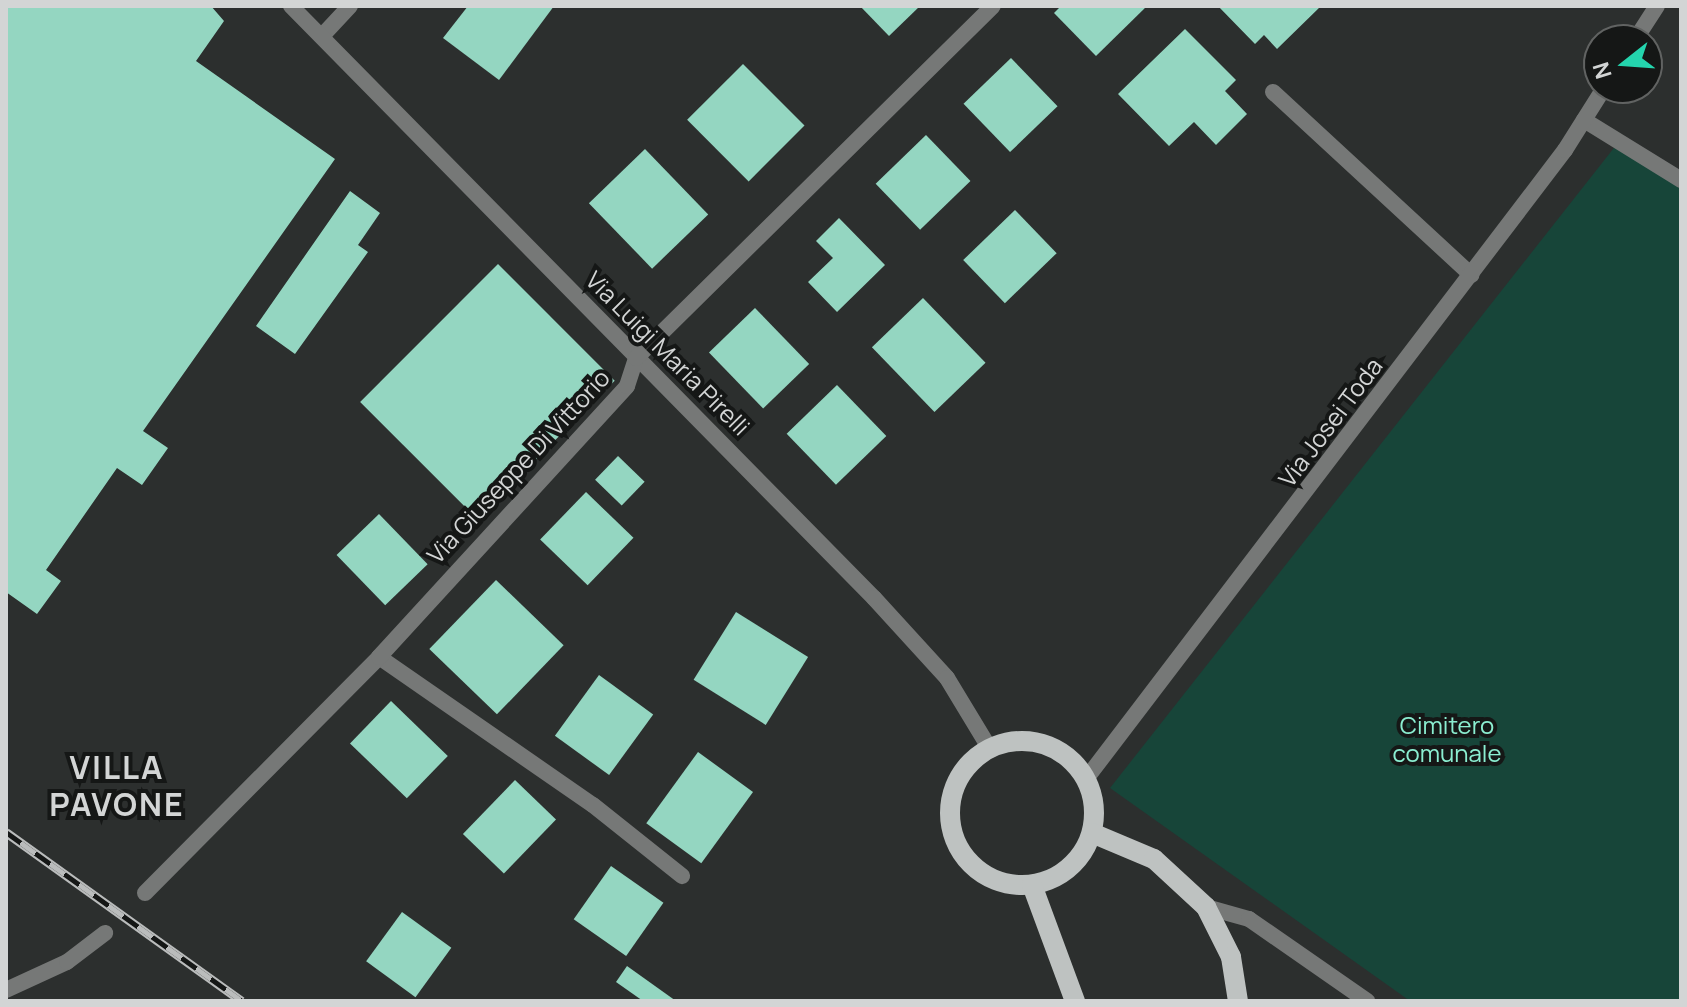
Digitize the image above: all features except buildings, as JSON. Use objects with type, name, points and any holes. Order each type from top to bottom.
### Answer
[{"type":"main road","points":[[1036,743],[1065,755],[1086,779],[1094,805],[1092,833],[1063,873],[1032,885],[990,878],[954,835],[954,792],[968,767],[990,749],[1036,743]]},
{"type":"main road","points":[[1092,833],[1154,859],[1206,907],[1231,957],[1238,1001]]},
{"type":"main road","points":[[1032,885],[1075,1001]]},
{"type":"street","name":"Via Luigi Maria Pirelli","points":[[291,6],[947,678],[990,749]]},
{"type":"street","points":[[322,36],[350,6]]},
{"type":"street","name":"Via Giuseppe Di Vittorio","points":[[145,893],[379,657],[627,386],[636,358],[993,6]]},
{"type":"street","points":[[1645,24],[1657,6]]},
{"type":"street","points":[[1273,92],[1471,275]]},
{"type":"street","name":"Via Josei Toda","points":[[1086,779],[1471,275],[1594,104]]},
{"type":"street","points":[[1584,120],[1681,180]]},
{"type":"street","points":[[379,657],[593,805],[682,876]]},
{"type":"street","points":[[1206,907],[1249,919],[1367,1001]]},
{"type":"street","points":[[6,990],[67,962],[105,933]]},
{"type":"green space","name":"Cimitero comunale","points":[[1617,144],[1681,180],[1681,1001],[1410,1001],[1110,788]]},
{"type":"railway","points":[[6,832],[242,1001]]},
{"type":"district","name":"VILLA PAVONE","points":[[117,786]]}]
